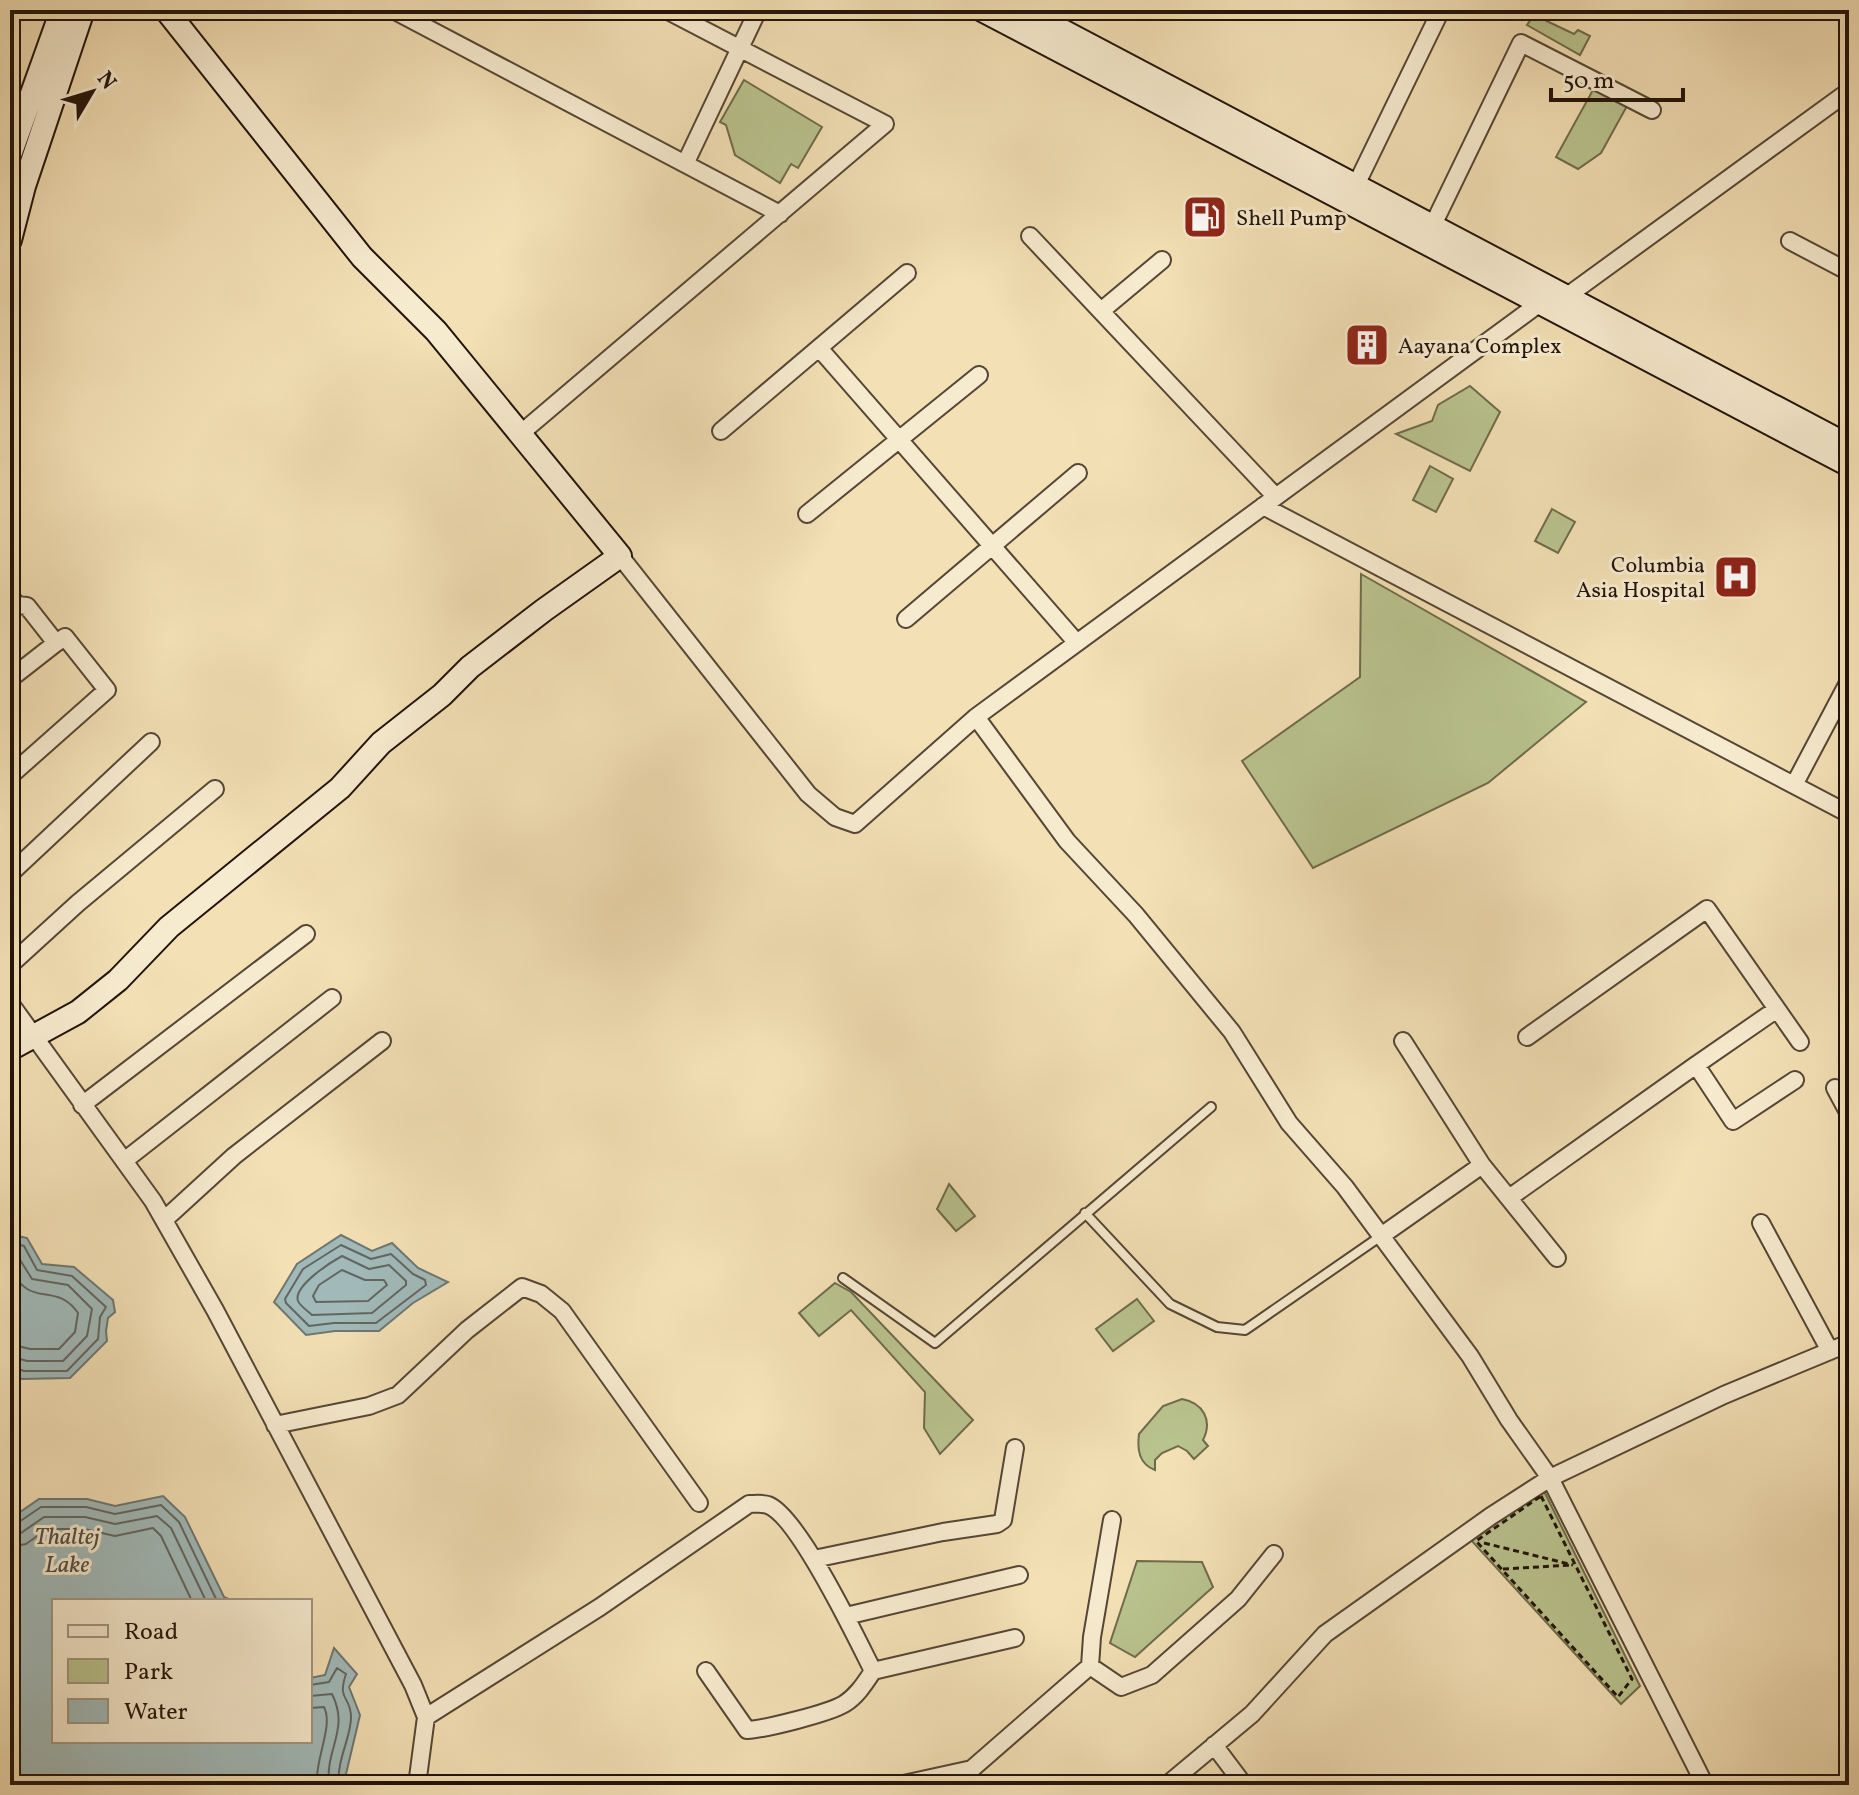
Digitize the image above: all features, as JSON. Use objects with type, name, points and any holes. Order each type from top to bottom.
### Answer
[{"type":"main road","points":[[10,155],[62,10]]},
{"type":"main road","points":[[10,240],[24,186],[83,10]]},
{"type":"main road","points":[[10,1049],[78,1012],[118,980],[169,927],[340,788],[381,743],[442,695],[470,667],[620,556],[436,331],[362,257],[166,10]]},
{"type":"main road","points":[[982,10],[1552,303],[1849,465]]},
{"type":"main road","points":[[1023,10],[1432,227],[1552,303],[1849,446]]},
{"type":"street","points":[[393,10],[780,214]]},
{"type":"street","points":[[520,434],[885,124],[666,10]]},
{"type":"street","points":[[686,162],[758,10]]},
{"type":"street","points":[[1356,185],[1441,10]]},
{"type":"street","points":[[1432,227],[1521,43],[1652,110]]},
{"type":"street","points":[[620,556],[808,794],[835,817],[855,824],[976,717],[1269,502],[1849,91]]},
{"type":"street","points":[[1030,236],[1101,311],[1269,502],[1849,814]]},
{"type":"street","points":[[1790,241],[1849,272]]},
{"type":"street","points":[[1101,311],[1162,260]]},
{"type":"street","points":[[721,431],[907,273]]},
{"type":"street","points":[[819,348],[1077,643]]},
{"type":"street","points":[[807,514],[979,375]]},
{"type":"street","points":[[906,619],[1078,473]]},
{"type":"street","points":[[10,596],[17,605],[27,606],[56,643]]},
{"type":"street","points":[[10,679],[65,637],[107,690],[10,776]]},
{"type":"street","points":[[1794,785],[1849,681]]},
{"type":"street","points":[[976,717],[1067,841],[1136,915],[1232,1032],[1289,1123],[1345,1187],[1470,1356],[1509,1420],[1550,1478],[1705,1785]]},
{"type":"street","points":[[10,874],[151,742]]},
{"type":"street","points":[[10,965],[78,903],[215,789]]},
{"type":"street","points":[[1527,1037],[1707,909],[1800,1042]]},
{"type":"street","points":[[82,1105],[306,934]]},
{"type":"street","points":[[124,1161],[332,998]]},
{"type":"street","points":[[10,1003],[164,1220],[413,1685],[426,1717],[417,1785]]},
{"type":"street","points":[[1509,1198],[1777,1009]]},
{"type":"street","points":[[164,1220],[234,1156],[382,1041]]},
{"type":"street","points":[[1403,1041],[1482,1165],[1557,1258]]},
{"type":"street","points":[[1696,1065],[1733,1121],[1795,1080]]},
{"type":"street","points":[[1835,1088],[1849,1114]]},
{"type":"street","points":[[1381,1236],[1482,1165]]},
{"type":"street","points":[[1761,1223],[1830,1351]]},
{"type":"street","points":[[275,1425],[369,1406],[398,1395],[467,1330],[522,1287],[541,1294],[562,1311],[699,1503]]},
{"type":"street","points":[[1167,1785],[1252,1714],[1325,1634],[1491,1516],[1550,1478],[1724,1395],[1849,1343]]},
{"type":"street","points":[[814,1559],[997,1524],[1003,1520],[1015,1448]]},
{"type":"street","points":[[426,1717],[600,1607],[749,1504],[767,1505],[779,1513],[814,1559],[873,1671]]},
{"type":"street","points":[[965,1785],[966,1774],[1090,1666],[1112,1520]]},
{"type":"street","points":[[1090,1666],[1121,1687],[1152,1675],[1238,1599],[1274,1554]]},
{"type":"street","points":[[846,1616],[1019,1575]]},
{"type":"street","points":[[706,1671],[747,1730],[762,1729],[842,1705],[858,1693],[873,1671],[1015,1638]]},
{"type":"street","points":[[1214,1745],[1244,1785]]},
{"type":"street","points":[[899,1785],[972,1769]]},
{"type":"lane","points":[[843,1278],[935,1343],[1211,1107]]},
{"type":"lane","points":[[1085,1213],[1170,1304],[1217,1327],[1245,1330],[1381,1236]]},
{"type":"path","points":[[1501,1569],[1575,1565],[1476,1541],[1501,1569],[1618,1697],[1632,1679]]},
{"type":"green space","points":[[1534,15],[1574,34],[1578,30],[1590,36],[1580,55],[1527,25]]},
{"type":"green space","points":[[744,80],[822,127],[798,168],[791,164],[780,183],[735,155],[726,125],[720,122]]},
{"type":"green space","points":[[1594,88],[1627,106],[1601,153],[1578,169],[1556,157]]},
{"type":"green space","points":[[1470,386],[1500,412],[1470,471],[1396,434],[1432,421],[1438,405]]},
{"type":"green space","points":[[1430,466],[1453,479],[1436,512],[1413,500]]},
{"type":"green space","points":[[1552,509],[1575,522],[1558,553],[1535,541]]},
{"type":"green space","points":[[1361,574],[1586,702],[1488,783],[1313,868],[1242,761],[1360,677]]},
{"type":"green space","points":[[949,1184],[975,1216],[956,1231],[937,1209]]},
{"type":"green space","points":[[835,1283],[851,1292],[973,1420],[940,1454],[924,1428],[925,1392],[851,1310],[819,1336],[799,1313]]},
{"type":"green space","points":[[1137,1299],[1154,1321],[1113,1351],[1096,1329]]},
{"type":"green space","points":[[1182,1399],[1201,1408],[1207,1426],[1203,1440],[1208,1446],[1194,1459],[1178,1446],[1162,1453],[1155,1460],[1155,1470],[1145,1464],[1140,1456],[1139,1434],[1163,1406]]},
{"type":"green space","points":[[1543,1489],[1640,1686],[1621,1704],[1470,1539]]},
{"type":"green space","points":[[1137,1561],[1202,1562],[1213,1587],[1135,1657],[1110,1643]]},
{"type":"water","points":[[10,1234],[27,1238],[42,1264],[74,1267],[113,1300],[115,1312],[108,1318],[107,1341],[70,1378],[22,1379],[10,1372]]},
{"type":"water","points":[[341,1235],[372,1251],[392,1243],[418,1268],[448,1282],[413,1303],[379,1331],[335,1331],[306,1335],[274,1302],[297,1264]]},
{"type":"water","name":"Thaltej Lake","points":[[163,1496],[185,1517],[224,1597],[228,1599],[52,1599],[52,1743],[312,1743],[312,1678],[325,1675],[334,1648],[357,1674],[349,1687],[360,1715],[346,1774],[347,1785],[10,1785],[10,1519],[39,1499],[87,1499],[115,1506]]},
{"type":"place","name":"Shell Pump","points":[[1205,217]]},
{"type":"place","name":"Aayana Complex","points":[[1367,345]]},
{"type":"place","name":"Columbia Asia Hospital","points":[[1736,577]]}]
